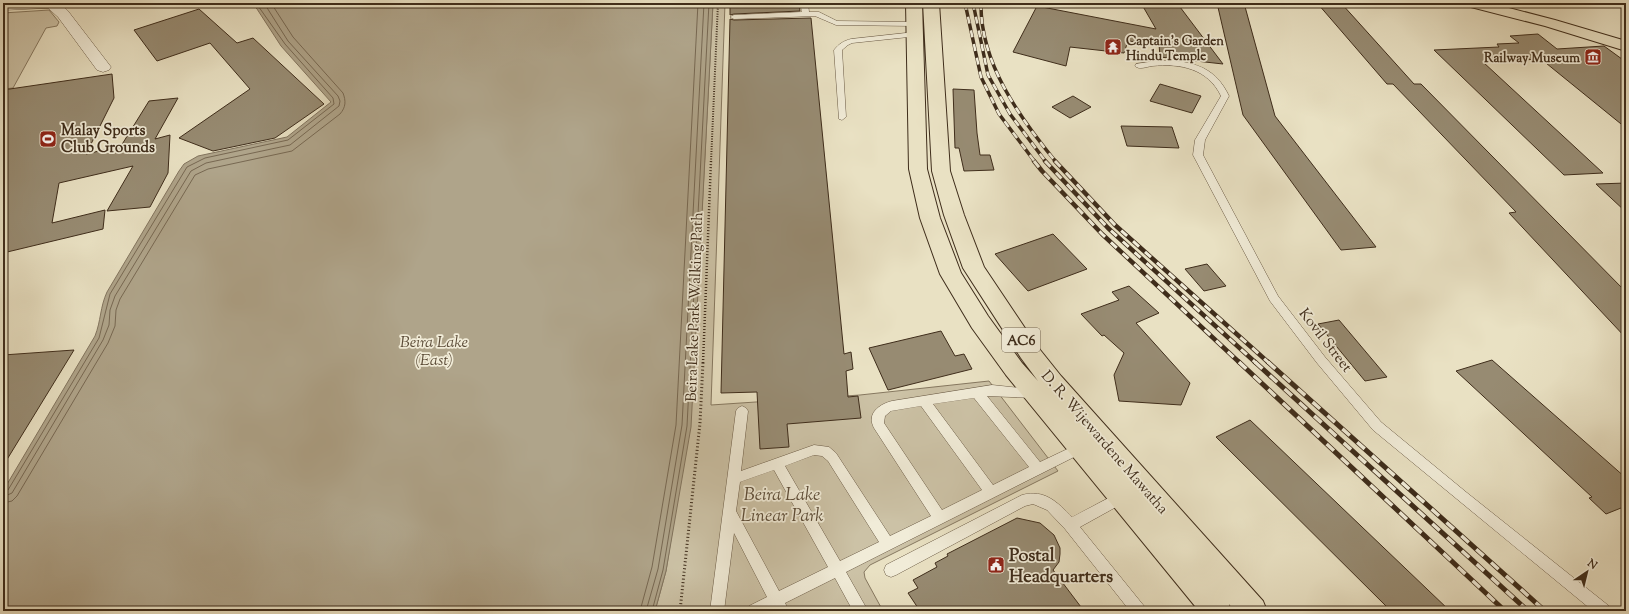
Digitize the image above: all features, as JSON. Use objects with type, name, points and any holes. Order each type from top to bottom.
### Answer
[{"type":"main road","name":"D. R. Wijewardene Mawatha","points":[[931,3],[941,171],[954,215],[974,268],[1029,352],[1053,383],[1253,611]]},
{"type":"main road","points":[[1472,3],[1624,43]]},
{"type":"main road","points":[[1497,3],[1567,21],[1624,43]]},
{"type":"main road","name":"D. R. Wijewardene Mawatha","points":[[909,24],[918,168],[930,218],[951,274],[980,322],[1014,369],[1217,611]]},
{"type":"street","points":[[3,6],[52,3],[63,14],[103,67]]},
{"type":"lane","points":[[804,3],[806,14]]},
{"type":"lane","points":[[734,17],[806,14],[820,15],[827,20],[836,23],[909,24]]},
{"type":"lane","points":[[842,117],[838,50],[841,46],[850,42],[909,24]]},
{"type":"lane","name":"Kovil Street","points":[[1140,66],[1150,62],[1169,63],[1188,67],[1206,72],[1219,84],[1224,96],[1200,140],[1198,155],[1274,298],[1321,360],[1377,426],[1604,611]]},
{"type":"lane","points":[[940,518],[878,424],[877,417],[879,413],[885,407],[992,390],[1035,394]]},
{"type":"lane","points":[[977,392],[1037,468]]},
{"type":"lane","points":[[924,401],[991,492]]},
{"type":"lane","points":[[716,611],[742,411]]},
{"type":"lane","points":[[754,611],[779,606],[837,570],[1037,468],[1080,448]]},
{"type":"lane","points":[[733,478],[814,450],[819,449],[829,453],[888,544]]},
{"type":"lane","points":[[777,463],[861,611]]},
{"type":"lane","points":[[1070,525],[1122,497]]},
{"type":"lane","points":[[891,570],[1027,499],[1033,498],[1052,506],[1070,525],[1139,611]]},
{"type":"lane","points":[[730,512],[779,606]]},
{"type":"path","name":"Beira Lake Park Walking Path","points":[[680,611],[700,423],[718,3]]},
{"type":"green space","name":"Beira Lake Linear Park","points":[[713,3],[725,3],[711,405],[860,395],[989,381],[1058,471],[870,565],[864,572],[865,578],[883,611],[655,611],[666,571],[676,508],[696,324]]},
{"type":"green space","points":[[49,10],[59,22],[57,26],[46,28],[13,88],[3,89],[3,13]]},
{"type":"water","name":"Beira Lake (East)","points":[[251,3],[713,3],[691,427],[666,571],[655,611],[3,611],[3,491],[95,336],[107,292],[179,171],[184,164],[198,156],[287,137],[331,102],[281,46],[257,9]]},
{"type":"building","points":[[730,3],[799,3],[800,11],[730,15]]},
{"type":"building","points":[[1141,3],[1177,3],[1223,64],[1160,57],[1159,44],[1128,41],[1124,53],[1070,47],[1066,66],[1013,52],[1037,6],[1156,29]]},
{"type":"building","points":[[1217,3],[1244,3],[1275,116],[1376,247],[1341,250],[1243,115]]},
{"type":"building","points":[[1341,3],[1414,84],[1421,84],[1626,292],[1626,338],[1509,213],[1516,212],[1393,84],[1387,84],[1318,4]]},
{"type":"building","points":[[199,9],[237,43],[253,38],[324,104],[275,138],[213,151],[179,138],[250,89],[210,43],[157,61],[134,30]]},
{"type":"building","points":[[811,18],[844,354],[851,352],[853,369],[846,371],[848,397],[858,396],[861,418],[787,424],[789,447],[760,449],[757,392],[721,393],[730,19]]},
{"type":"building","points":[[1538,34],[1557,49],[1604,46],[1626,62],[1626,128],[1541,59],[1483,62],[1603,173],[1564,175],[1434,50],[1499,47],[1497,44],[1519,43],[1510,36]]},
{"type":"building","points":[[112,74],[114,98],[86,154],[121,146],[149,101],[178,98],[155,139],[170,135],[168,173],[150,207],[107,211],[133,166],[59,183],[52,223],[105,210],[103,229],[3,253],[3,90]]},
{"type":"building","points":[[1160,84],[1201,96],[1192,113],[1150,101]]},
{"type":"building","points":[[953,89],[974,90],[980,155],[990,155],[994,170],[964,171],[959,148],[955,148]]},
{"type":"building","points":[[1073,96],[1091,107],[1070,118],[1052,107]]},
{"type":"building","points":[[1121,126],[1172,127],[1179,148],[1127,146]]},
{"type":"building","points":[[1626,183],[1626,212],[1596,184]]},
{"type":"building","points":[[1053,234],[1087,269],[1028,291],[995,254]]},
{"type":"building","points":[[1207,264],[1226,286],[1204,291],[1185,269]]},
{"type":"building","points":[[1129,286],[1159,313],[1136,323],[1190,383],[1181,405],[1119,401],[1114,375],[1124,353],[1104,335],[1102,336],[1081,314],[1119,300],[1112,292]]},
{"type":"building","points":[[1339,320],[1387,377],[1365,381],[1318,324]]},
{"type":"building","points":[[941,331],[955,356],[964,354],[972,369],[888,390],[869,348]]},
{"type":"building","points":[[74,350],[3,466],[3,355]]},
{"type":"building","points":[[1492,360],[1626,478],[1626,506],[1606,514],[1589,498],[1592,497],[1456,371]]},
{"type":"building","points":[[1250,420],[1450,611],[1391,611],[1216,437]]},
{"type":"building","name":"Postal Headquarters","points":[[1017,518],[1040,523],[1054,535],[1060,548],[1060,554],[1059,562],[1053,570],[1084,611],[920,611],[908,593],[918,588],[913,580],[937,567],[935,563],[948,556],[947,554]]},
{"type":"railway","points":[[965,3],[981,77],[999,114],[1035,162]]},
{"type":"railway","points":[[973,3],[988,75],[1010,114],[1046,162]]},
{"type":"railway","points":[[981,3],[982,25],[987,47],[995,68],[1016,108],[1056,162]]},
{"type":"railway","points":[[1034,161],[1102,234],[1240,363]]},
{"type":"railway","points":[[1045,161],[1108,228],[1256,363]]},
{"type":"railway","points":[[1055,161],[1115,225],[1269,363]]},
{"type":"railway","points":[[1239,362],[1505,611]]},
{"type":"railway","points":[[1255,362],[1528,611]]},
{"type":"railway","points":[[1268,362],[1545,611]]},
{"type":"place","name":"Captain's Garden Hindu Temple","points":[[1113,47]]},
{"type":"place","name":"Railway Museum","points":[[1593,57]]},
{"type":"place","name":"Malay Sports Club Grounds","points":[[48,139]]},
{"type":"place","name":"Postal Headquarters","points":[[996,565]]}]
